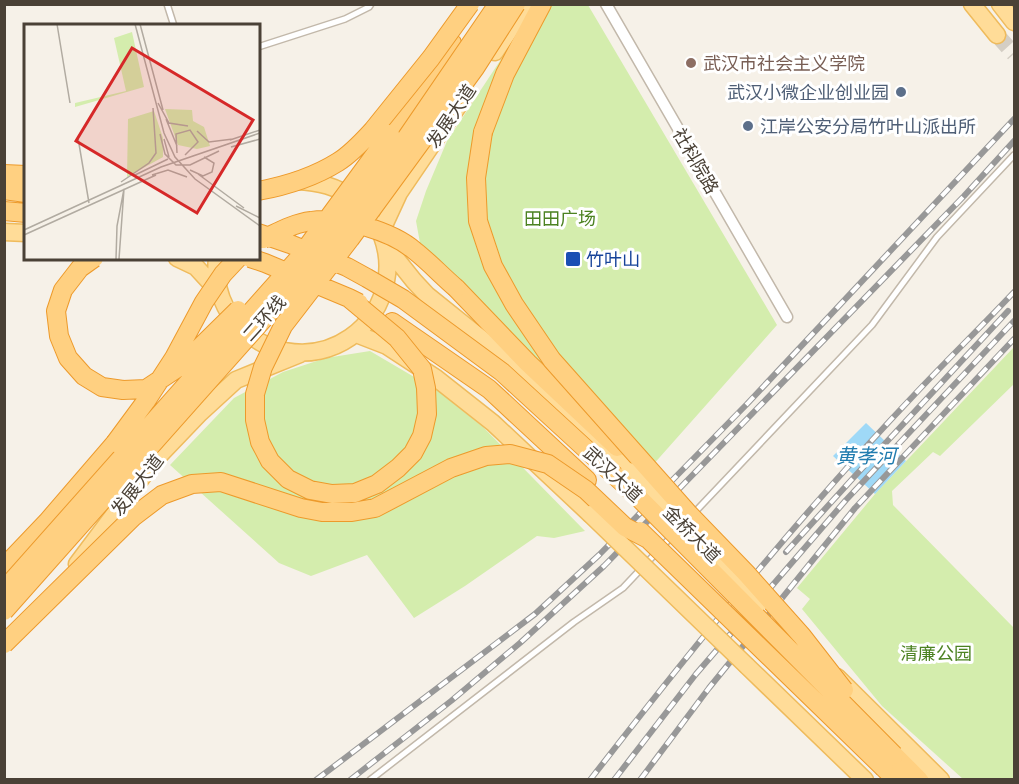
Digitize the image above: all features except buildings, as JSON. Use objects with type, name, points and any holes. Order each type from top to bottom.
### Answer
[{"type":"highway","points":[[260,192],[279,187],[339,162],[355,148],[373,130],[431,58],[470,4]]},
{"type":"highway","name":"二环线","points":[[4,590],[299,258],[390,134],[478,4]]},
{"type":"highway","name":"二环线","points":[[4,611],[315,261],[396,153],[498,4]]},
{"type":"highway","points":[[350,298],[397,339],[422,369],[426,388],[427,414],[422,436],[413,453],[398,468],[377,484],[355,493],[332,494],[310,490],[288,478],[270,461],[260,442],[255,420],[255,394],[263,367],[282,326],[350,239],[461,87],[516,4]]},
{"type":"highway","points":[[542,4],[505,74],[483,132],[476,178],[478,221],[493,266],[514,304],[552,360],[688,513],[802,636],[892,771]]},
{"type":"highway","points":[[91,260],[80,268],[63,290],[56,310],[59,336],[68,358],[84,376],[102,387],[123,390],[146,389],[182,365],[260,288],[304,242],[358,169],[390,134]]},
{"type":"highway","points":[[4,174],[24,176]]},
{"type":"highway","points":[[4,190],[24,193]]},
{"type":"highway","points":[[4,211],[24,213]]},
{"type":"highway","points":[[260,241],[286,228],[311,221],[334,221],[387,233],[414,249],[456,288],[528,363],[688,513]]},
{"type":"highway","name":"武汉大道","points":[[260,234],[346,267],[367,278],[403,299],[502,372],[653,511],[892,771]]},
{"type":"highway","points":[[4,567],[47,522],[115,443],[174,358],[204,302],[223,274],[236,260]]},
{"type":"highway","name":"武汉大道","points":[[258,260],[350,298],[392,322],[489,389],[892,771],[919,780]]},
{"type":"highway","points":[[4,644],[134,517],[162,495],[192,484],[221,482],[322,513],[352,512],[375,508],[451,468],[486,456],[510,454],[549,464],[585,490],[625,527],[648,539]]},
{"type":"main road","points":[[260,191],[295,181],[325,164],[362,132],[391,98],[460,4]]},
{"type":"main road","name":"发展大道","points":[[383,239],[399,193],[527,4]]},
{"type":"main road","points":[[972,4],[997,35]]},
{"type":"main road","points":[[1000,4],[1014,22]]},
{"type":"main road","name":"金桥大道","points":[[295,181],[316,182],[337,188],[355,199],[370,214],[383,239],[427,295],[508,360],[629,471],[941,780]]},
{"type":"main road","points":[[4,232],[24,234]]},
{"type":"main road","points":[[217,260],[215,269],[219,292],[228,312],[246,334],[272,348],[300,354],[330,349],[356,334],[373,316],[384,294],[388,270],[383,239]]},
{"type":"main road","points":[[181,260],[196,267],[219,292]]},
{"type":"main road","points":[[4,558],[228,312]]},
{"type":"main road","points":[[356,334],[387,346],[444,384],[493,423],[865,780]]},
{"type":"main road","name":"发展大道","points":[[4,653],[83,556],[155,460],[200,413],[236,380],[300,354]]},
{"type":"street","name":"社科院路","points":[[606,4],[787,317]]},
{"type":"lane","points":[[167,4],[173,24]]},
{"type":"lane","points":[[260,46],[345,19],[371,4]]},
{"type":"lane","points":[[370,780],[574,622],[623,588],[872,326],[937,237],[1014,155]]},
{"type":"green space","name":"田田广场","points":[[537,5],[588,5],[777,325],[644,475],[494,342],[446,291],[422,254],[416,221],[447,141]]},
{"type":"green space","name":"清廉公园","points":[[1014,347],[1014,384],[940,456],[933,452],[892,491],[893,505],[1014,628],[1014,779],[963,779],[882,706],[802,609],[810,599],[797,588],[875,494]]},
{"type":"green space","points":[[370,351],[438,391],[483,427],[585,531],[554,538],[537,536],[414,618],[367,555],[311,576],[279,563],[170,465],[234,398],[283,372],[326,358]]},
{"type":"water","name":"黄孝河","points":[[866,423],[906,461],[875,494],[833,456]]},
{"type":"tunnel","points":[[997,35],[1014,54]]},
{"type":"railway","points":[[316,780],[535,614],[599,555],[747,404],[1014,119]]},
{"type":"railway","points":[[350,780],[451,701],[520,643],[604,566],[964,196],[1014,141]]},
{"type":"railway","points":[[590,780],[708,631],[789,534],[873,439],[1014,292]]},
{"type":"railway","points":[[786,552],[1008,311]]},
{"type":"railway","points":[[614,780],[696,674],[846,500],[1014,321]]},
{"type":"railway","points":[[640,780],[709,688],[855,508],[1014,339]]},
{"type":"place","name":"武汉市社会主义学院","points":[[691,63]]},
{"type":"place","name":"武汉小微企业创业园","points":[[901,92]]},
{"type":"place","name":"江岸公安分局竹叶山派出所","points":[[748,126]]},
{"type":"place","name":"竹叶山","points":[[573,259]]}]
